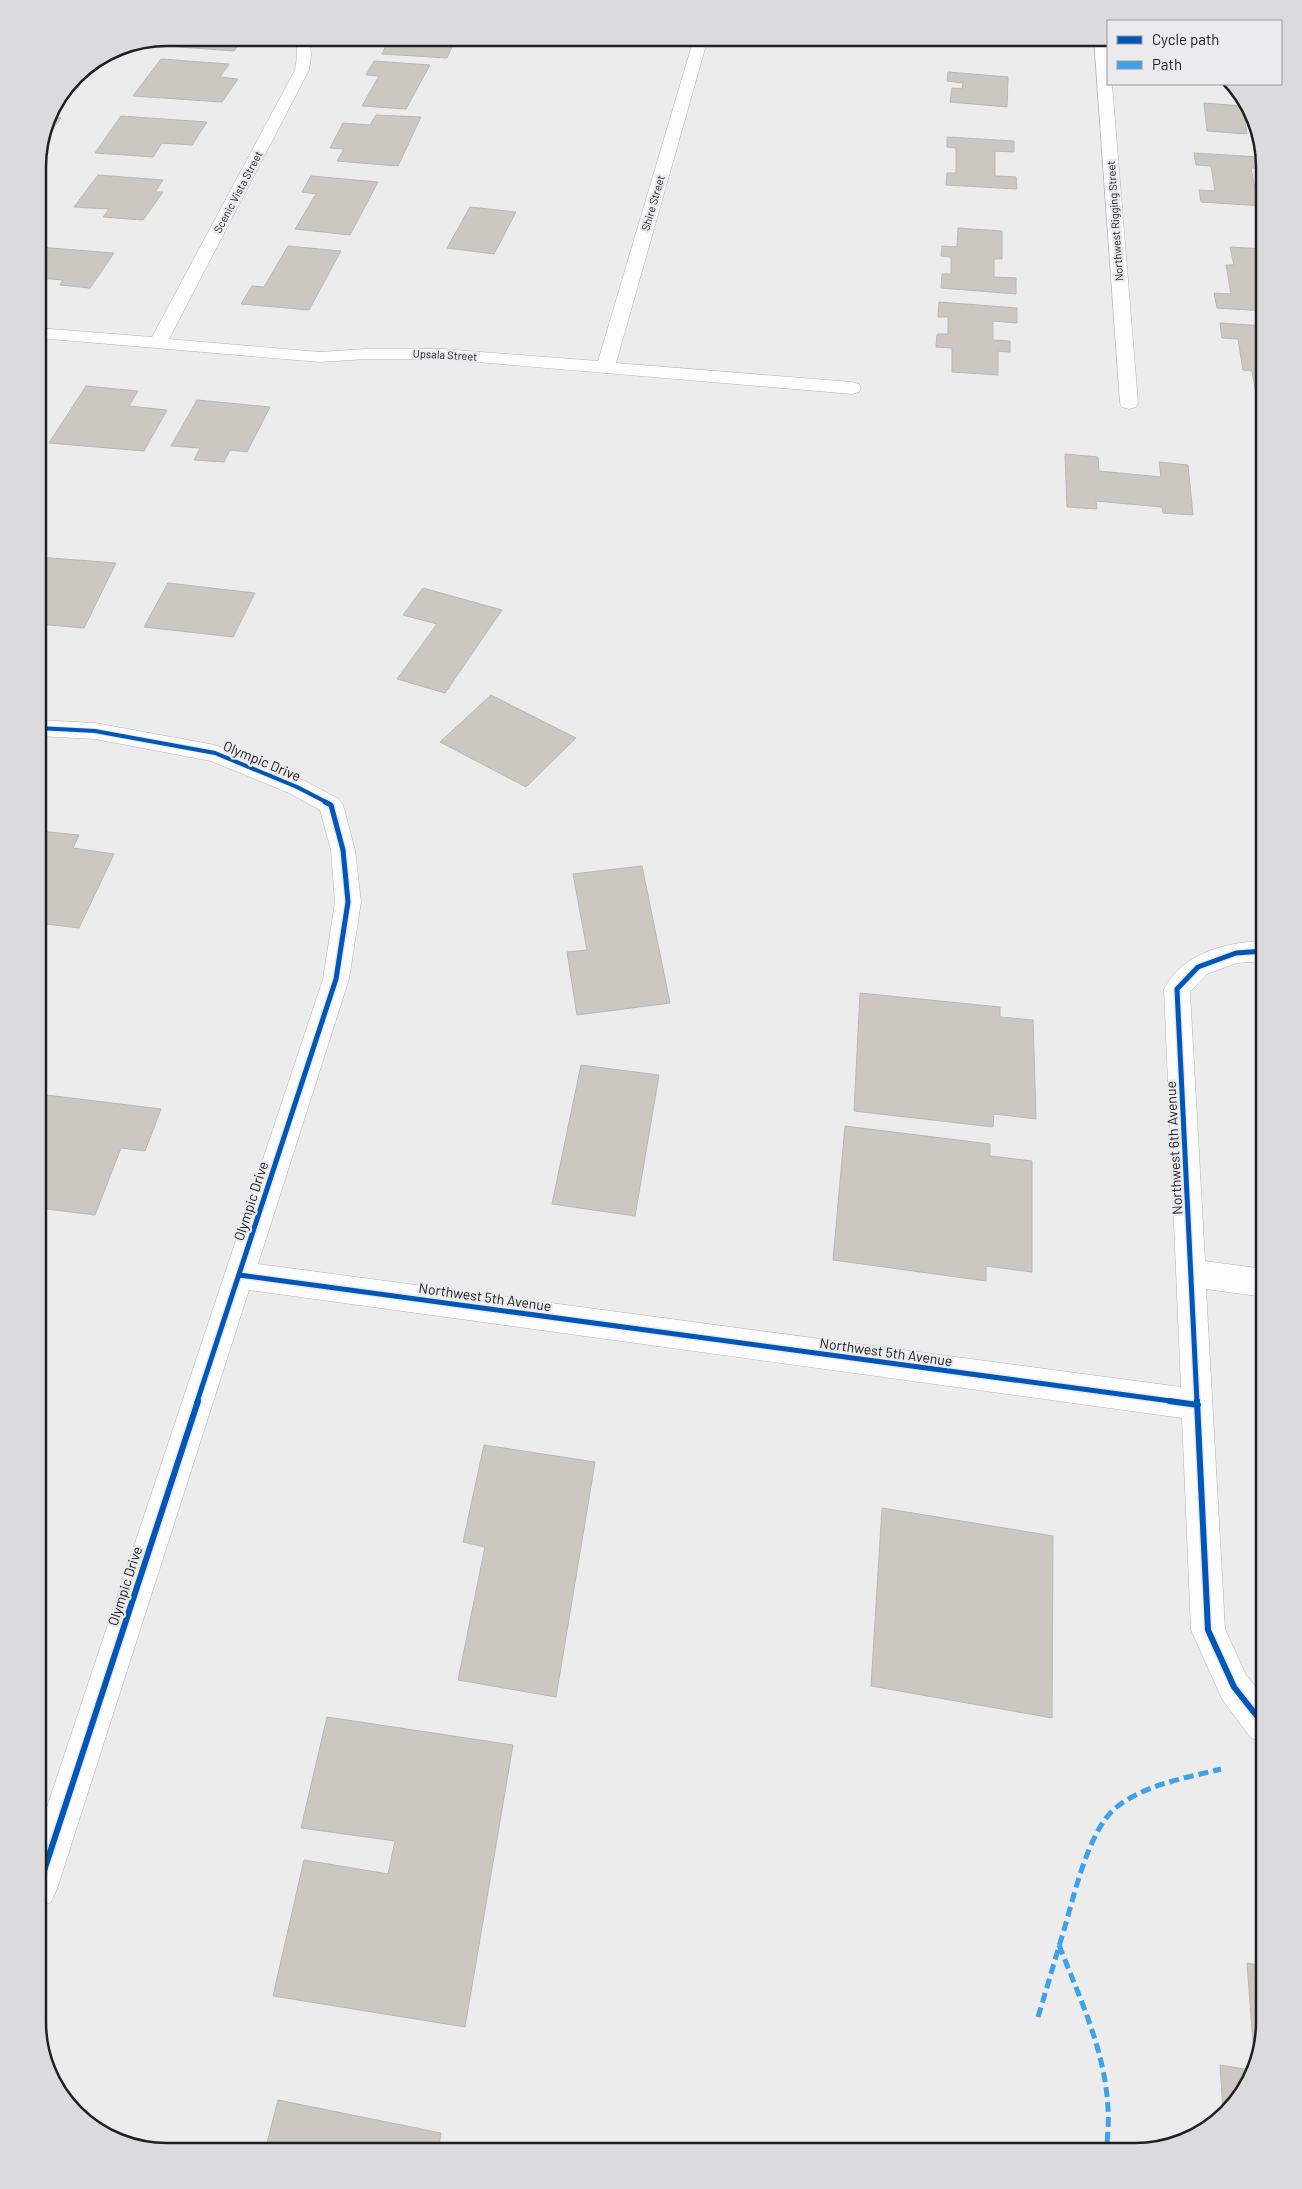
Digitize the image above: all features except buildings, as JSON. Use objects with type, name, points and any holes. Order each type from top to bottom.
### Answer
[{"type":"street","name":"Scenic Vista Street","points":[[158,342],[302,70],[304,47]]},
{"type":"street","name":"Shire Street","points":[[606,367],[697,47]]},
{"type":"street","name":"Northwest Rigging Street","points":[[1102,47],[1129,403]]},
{"type":"street","name":"Upsala Street","points":[[47,333],[320,357],[366,354],[442,354],[852,388]]},
{"type":"street","name":"Olympic Drive","points":[[46,1864],[336,979],[348,902],[343,850],[331,805],[297,787],[215,753],[95,731],[47,728]]},
{"type":"street","name":"Northwest 6th Avenue","points":[[1198,1406],[1177,988],[1198,967],[1236,953],[1256,952]]},
{"type":"street","points":[[1191,1273],[1256,1282]]},
{"type":"street","name":"Northwest 5th Avenue","points":[[239,1275],[1198,1406]]},
{"type":"street","points":[[1198,1406],[1208,1630],[1234,1687],[1256,1715]]},
{"type":"marked path","points":[[1038,2017],[1084,1861],[1107,1817],[1116,1807],[1139,1793],[1166,1783],[1221,1769]]},
{"type":"marked path","points":[[1059,1945],[1088,2020],[1104,2073],[1109,2099],[1110,2125],[1107,2143]]},
{"type":"cycle path","points":[[46,1864],[336,979],[348,902],[343,850],[331,805],[297,787],[215,753],[95,731],[47,728]]},
{"type":"cycle path","points":[[1256,952],[1236,953],[1198,967],[1177,989],[1208,1630],[1234,1687],[1256,1715]]},
{"type":"cycle path","points":[[239,1275],[1198,1405]]}]
